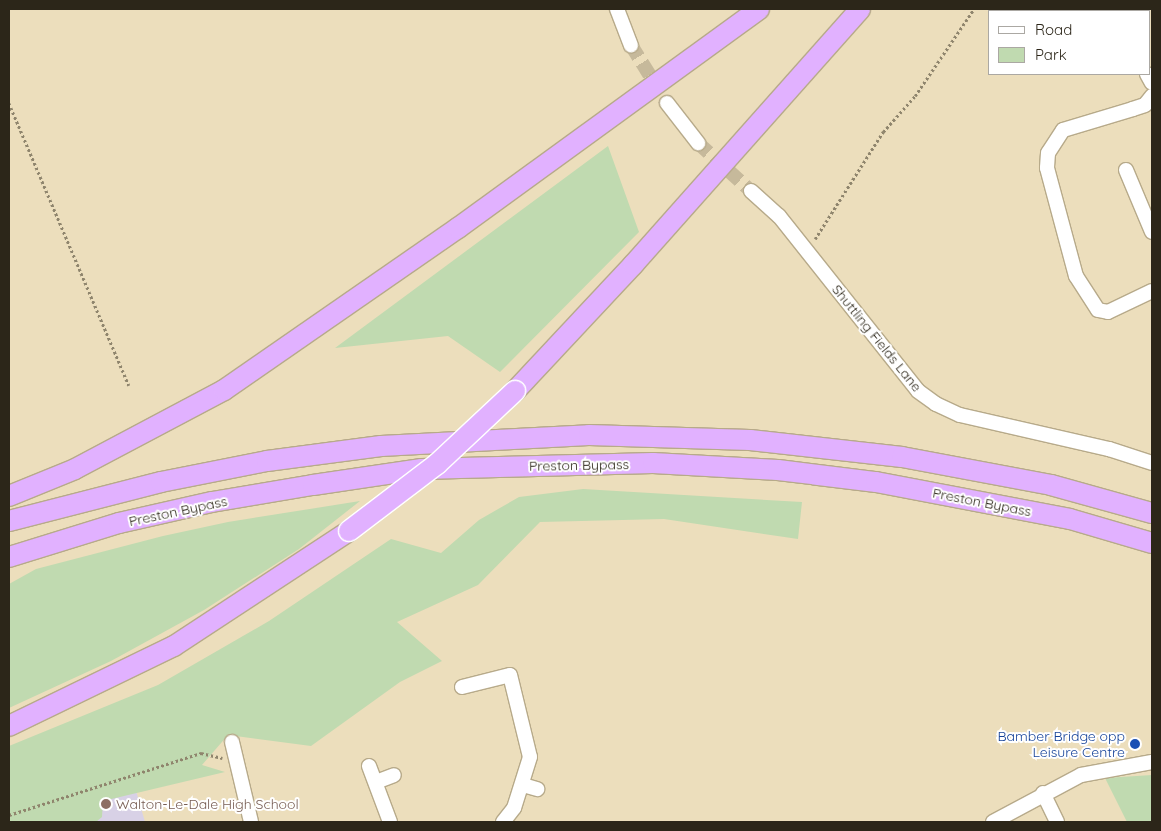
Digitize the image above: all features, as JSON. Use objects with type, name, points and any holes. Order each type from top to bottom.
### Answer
[{"type":"highway","points":[[9,496],[75,469],[224,390],[458,228],[759,9]]},
{"type":"highway","points":[[9,726],[174,646],[349,530],[437,464],[515,390],[639,258],[860,9]]},
{"type":"highway","name":"Preston Bypass","points":[[9,522],[160,482],[268,461],[381,446],[589,435],[750,440],[902,457],[1051,485],[1152,512]]},
{"type":"highway","name":"Preston Bypass","points":[[9,557],[119,523],[212,502],[386,474],[422,469],[653,463],[778,470],[876,482],[1070,519],[1152,543]]},
{"type":"street","points":[[617,9],[631,45]]},
{"type":"street","points":[[1152,96],[1145,104],[1133,109],[1063,130],[1048,153],[1047,168],[1076,276],[1098,310],[1108,312],[1152,291]]},
{"type":"street","points":[[667,103],[698,143]]},
{"type":"street","points":[[1126,170],[1152,232]]},
{"type":"street","name":"Shuttling Fields Lane","points":[[751,191],[779,216],[810,253],[918,391],[936,404],[960,414],[1109,448],[1152,463]]},
{"type":"street","points":[[462,687],[510,675],[530,758],[530,787],[503,822]]},
{"type":"street","points":[[232,742],[251,822]]},
{"type":"street","points":[[994,822],[1043,793],[1081,775],[1152,762]]},
{"type":"street","points":[[369,766],[390,822]]},
{"type":"street","points":[[376,782],[394,775]]},
{"type":"street","points":[[1043,793],[1057,822]]},
{"type":"path","points":[[810,253],[813,243],[883,132],[915,96],[974,9]]},
{"type":"path","points":[[9,103],[129,386]]},
{"type":"path","points":[[9,815],[84,793],[201,753],[235,760]]},
{"type":"shaded area","name":"Walton-Le-Dale High School","points":[[135,787],[145,822],[9,822],[9,821]]},
{"type":"green space","points":[[608,146],[639,232],[500,372],[448,336],[335,348]]},
{"type":"green space","points":[[583,489],[802,502],[798,539],[664,519],[540,522],[478,585],[397,622],[442,661],[400,682],[311,746],[228,735],[202,765],[225,772],[103,801],[102,817],[96,822],[9,822],[9,746],[158,685],[269,621],[391,539],[441,553],[479,520],[519,497]]},
{"type":"green space","points":[[360,501],[299,549],[204,610],[111,661],[9,708],[9,584],[36,569],[163,536],[228,522]]},
{"type":"green space","points":[[1152,775],[1152,822],[1127,822],[1105,778]]},
{"type":"tunnel","points":[[631,45],[667,103]]},
{"type":"tunnel","points":[[698,143],[751,191]]},
{"type":"place","name":"Bamber Bridge opp Leisure Centre","points":[[1135,744]]},
{"type":"place","name":"Walton-Le-Dale High School","points":[[106,804]]}]
